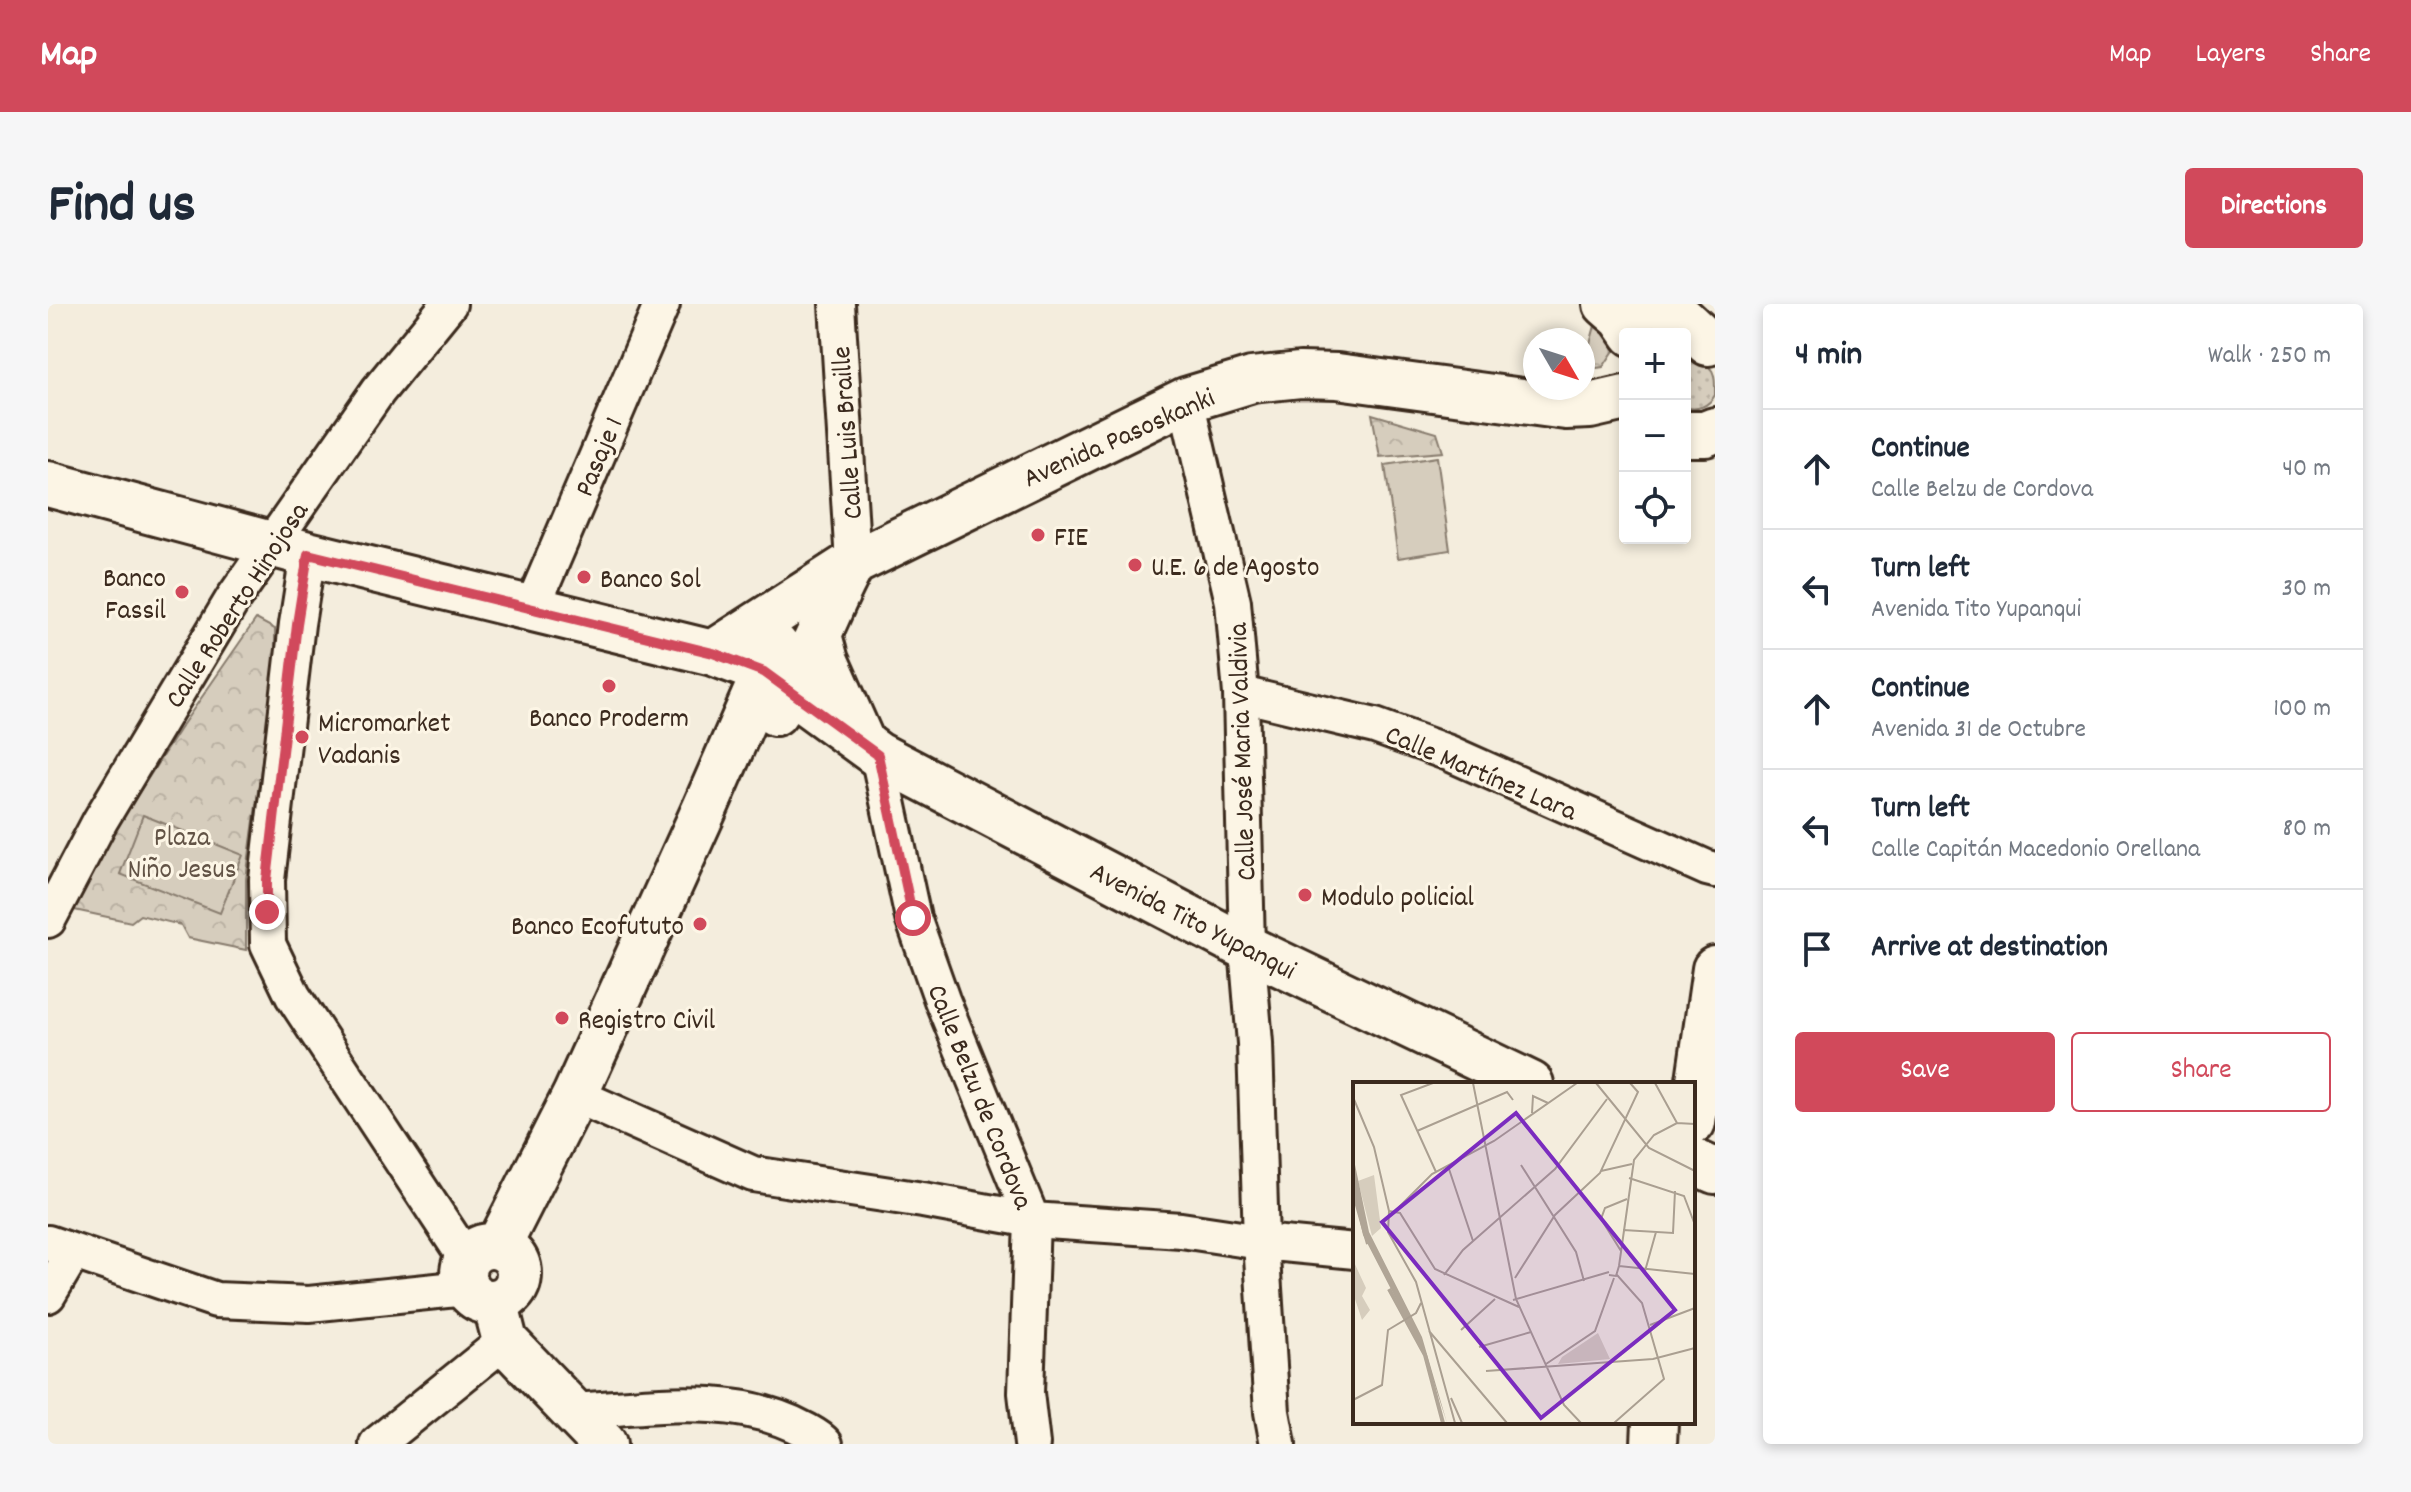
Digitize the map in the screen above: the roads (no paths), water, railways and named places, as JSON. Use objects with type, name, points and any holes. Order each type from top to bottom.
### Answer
[{"type":"main road","points":[[1606,304],[1629,328]]},
{"type":"main road","points":[[1660,304],[1677,314],[1703,344]]},
{"type":"main road","name":"Avenida Pasoskanki","points":[[713,653],[853,563],[1186,400],[1252,380],[1300,375],[1337,376],[1566,407],[1613,406]]},
{"type":"main road","points":[[1691,434],[1715,430]]},
{"type":"main road","name":"Avenida Tito Yupanqui","points":[[48,484],[290,549],[713,653],[777,681],[870,750],[1247,948],[1527,1082]]},
{"type":"main road","points":[[604,1444],[571,1411],[486,1287],[705,808],[777,681],[819,635],[853,563]]},
{"type":"main road","points":[[777,681],[796,598]]},
{"type":"main road","points":[[819,635],[826,661],[870,750]]},
{"type":"main road","points":[[1695,1108],[1715,969]]},
{"type":"main road","points":[[1695,1162],[1715,1171]]},
{"type":"main road","points":[[1654,1444],[1655,1424]]},
{"type":"street","name":"Calle Roberto Hinojosa","points":[[48,920],[150,734],[233,599],[290,549],[378,391],[449,304]]},
{"type":"street","name":"Pasaje 1","points":[[532,608],[662,304]]},
{"type":"street","name":"Calle Luis Braille","points":[[837,304],[853,563]]},
{"type":"street","name":"Calle José Maria Valdivia","points":[[1186,400],[1233,602],[1241,694],[1247,948],[1255,1043],[1261,1242],[1272,1412],[1278,1444]]},
{"type":"street","points":[[290,549],[297,624],[267,880],[268,944],[293,996],[486,1287]]},
{"type":"street","name":"Calle Martínez Lara","points":[[1241,694],[1375,726],[1434,748],[1715,870]]},
{"type":"street","name":"Calle Belzu de Cordova","points":[[870,750],[913,918],[942,1000],[1032,1220],[1026,1393],[1032,1444]]},
{"type":"street","points":[[575,1095],[753,1174],[1032,1220],[1181,1230],[1353,1251]]},
{"type":"street","points":[[48,1295],[60,1248],[216,1300],[309,1304],[486,1287]]},
{"type":"street","points":[[377,1444],[486,1287]]},
{"type":"street","points":[[571,1411],[723,1405],[783,1418],[820,1438],[825,1444]]},
{"type":"place","name":"FIE","points":[[1038,535]]},
{"type":"place","name":"U.E. 6 de Agosto","points":[[1135,565]]},
{"type":"place","name":"Banco Sol","points":[[584,577]]},
{"type":"place","name":"Banco Fassil","points":[[182,592]]},
{"type":"place","name":"Banco Proderm","points":[[609,686]]},
{"type":"place","name":"Micromarket Vadanis","points":[[302,737]]},
{"type":"place","name":"Modulo policial","points":[[1305,895]]},
{"type":"place","name":"Banco Ecofututo","points":[[700,924]]},
{"type":"place","name":"Registro Civil","points":[[562,1018]]},
{"type":"park label","name":"Plaza Niño Jesus","points":[[182,851]]}]
